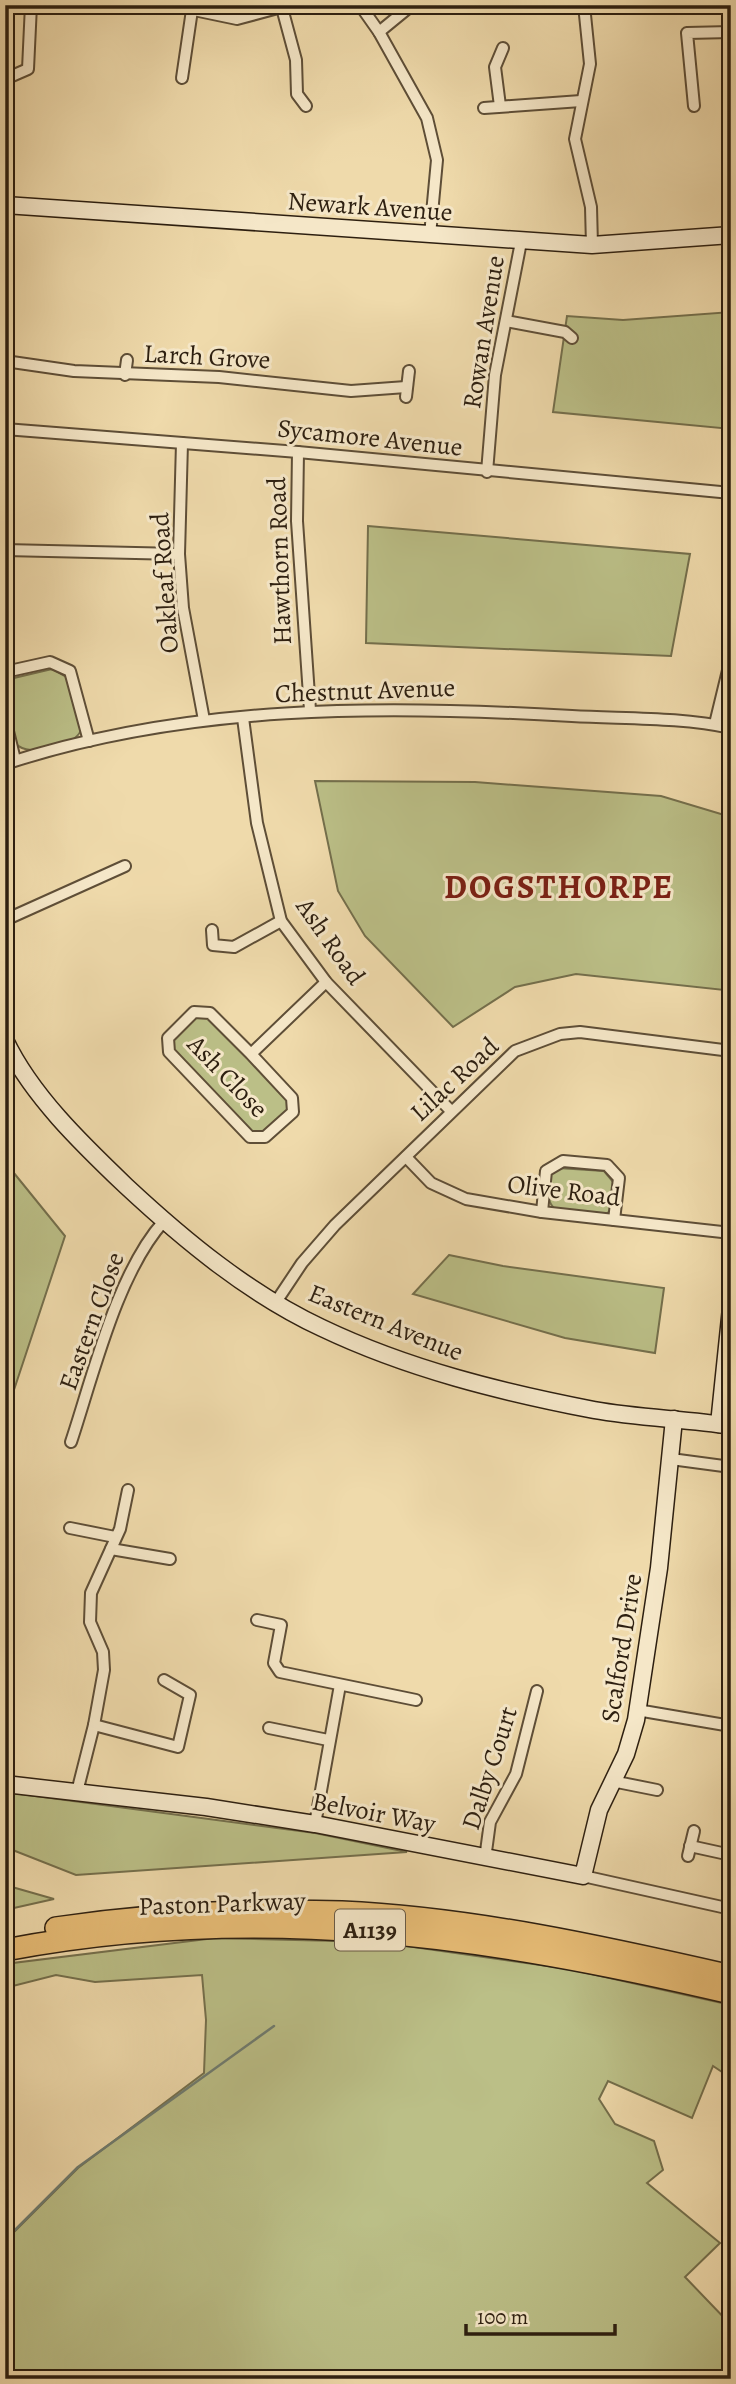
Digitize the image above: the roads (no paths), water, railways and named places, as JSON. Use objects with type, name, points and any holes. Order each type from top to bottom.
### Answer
[{"type":"highway","name":"Paston Parkway","points":[[5,1936],[160,1915],[345,1913],[423,1920],[562,1940],[731,1976]]},
{"type":"highway","name":"Paston Parkway","points":[[5,1950],[161,1931],[287,1926],[345,1928],[491,1944],[731,1993]]},
{"type":"street","points":[[5,79],[28,69],[31,7],[61,5]]},
{"type":"street","points":[[170,5],[237,19],[286,7],[296,60],[297,94],[306,106]]},
{"type":"street","points":[[237,5],[237,19]]},
{"type":"street","points":[[360,5],[379,32],[427,118],[437,160],[430,235]]},
{"type":"street","points":[[379,32],[412,5]]},
{"type":"street","points":[[584,5],[590,64],[580,101],[575,139],[591,207],[592,245]]},
{"type":"street","points":[[182,78],[192,10]]},
{"type":"street","points":[[694,106],[687,33],[731,32]]},
{"type":"street","points":[[500,106],[495,67],[503,48]]},
{"type":"street","points":[[485,108],[580,101]]},
{"type":"street","name":"Newark Avenue","points":[[5,205],[592,245],[731,235]]},
{"type":"street","name":"Rowan Avenue","points":[[487,472],[495,375],[521,242]]},
{"type":"street","points":[[506,321],[565,332],[572,338]]},
{"type":"street","points":[[125,375],[127,359]]},
{"type":"street","name":"Larch Grove","points":[[5,361],[74,371],[219,377],[351,391],[406,392],[409,371]]},
{"type":"street","name":"Sycamore Avenue","points":[[5,429],[298,452],[731,493]]},
{"type":"street","name":"Oakleaf Road","points":[[182,443],[179,554],[183,608],[204,720]]},
{"type":"street","name":"Hawthorn Road","points":[[298,452],[297,522],[310,710]]},
{"type":"street","points":[[5,550],[179,554]]},
{"type":"street","points":[[715,724],[731,658]]},
{"type":"street","points":[[5,672],[50,662],[70,671],[89,741]]},
{"type":"street","name":"Chestnut Avenue","points":[[10,762],[89,741],[204,720],[310,710],[438,708],[715,724],[731,728]]},
{"type":"street","name":"Ash Road","points":[[243,718],[257,823],[281,921],[326,982],[451,1111]]},
{"type":"street","points":[[5,719],[10,762]]},
{"type":"street","points":[[5,920],[125,866]]},
{"type":"street","points":[[212,930],[214,945],[234,947],[281,921]]},
{"type":"street","name":"Ash Close","points":[[251,1054],[326,982]]},
{"type":"street","name":"Ash Close","points":[[194,1012],[210,1013],[251,1054],[292,1098],[293,1112],[265,1137],[250,1137],[169,1052],[168,1038],[194,1012]]},
{"type":"street","name":"Lilac Road","points":[[276,1302],[302,1263],[335,1225],[515,1051],[560,1034],[580,1032],[731,1051]]},
{"type":"street","name":"Eastern Avenue","points":[[5,1040],[70,1134],[164,1221],[276,1302],[321,1328],[444,1375],[597,1410],[725,1425]]},
{"type":"street","name":"Olive Road","points":[[406,1157],[431,1183],[458,1197],[542,1212],[731,1233]]},
{"type":"street","points":[[542,1212],[546,1171],[563,1161],[607,1165],[619,1178],[614,1220]]},
{"type":"street","name":"Eastern Close","points":[[71,1442],[125,1288],[144,1243],[164,1221]]},
{"type":"street","points":[[725,1425],[731,1308]]},
{"type":"street","name":"Scalford Drive","points":[[583,1876],[599,1810],[626,1754],[637,1710],[659,1568],[674,1419]]},
{"type":"street","points":[[671,1460],[731,1467]]},
{"type":"street","points":[[77,1792],[94,1725],[104,1657],[90,1622],[91,1593],[113,1543],[128,1490]]},
{"type":"street","points":[[70,1528],[170,1559]]},
{"type":"street","points":[[257,1620],[281,1625],[274,1663],[280,1672],[416,1700]]},
{"type":"street","points":[[94,1725],[178,1747],[190,1695],[164,1680]]},
{"type":"street","points":[[315,1825],[328,1740],[340,1685]]},
{"type":"street","name":"Dalby Court","points":[[485,1859],[490,1822],[516,1774],[537,1691]]},
{"type":"street","points":[[637,1710],[731,1726]]},
{"type":"street","points":[[269,1728],[328,1740]]},
{"type":"street","points":[[612,1781],[657,1790]]},
{"type":"street","name":"Belvoir Way","points":[[5,1784],[315,1825],[583,1876],[731,1909]]},
{"type":"street","points":[[694,1831],[689,1851],[731,1855]]},
{"type":"waterway","points":[[5,2240],[78,2167],[274,2026]]},
{"type":"district","name":"DOGSTHORPE","points":[[559,886]]}]
